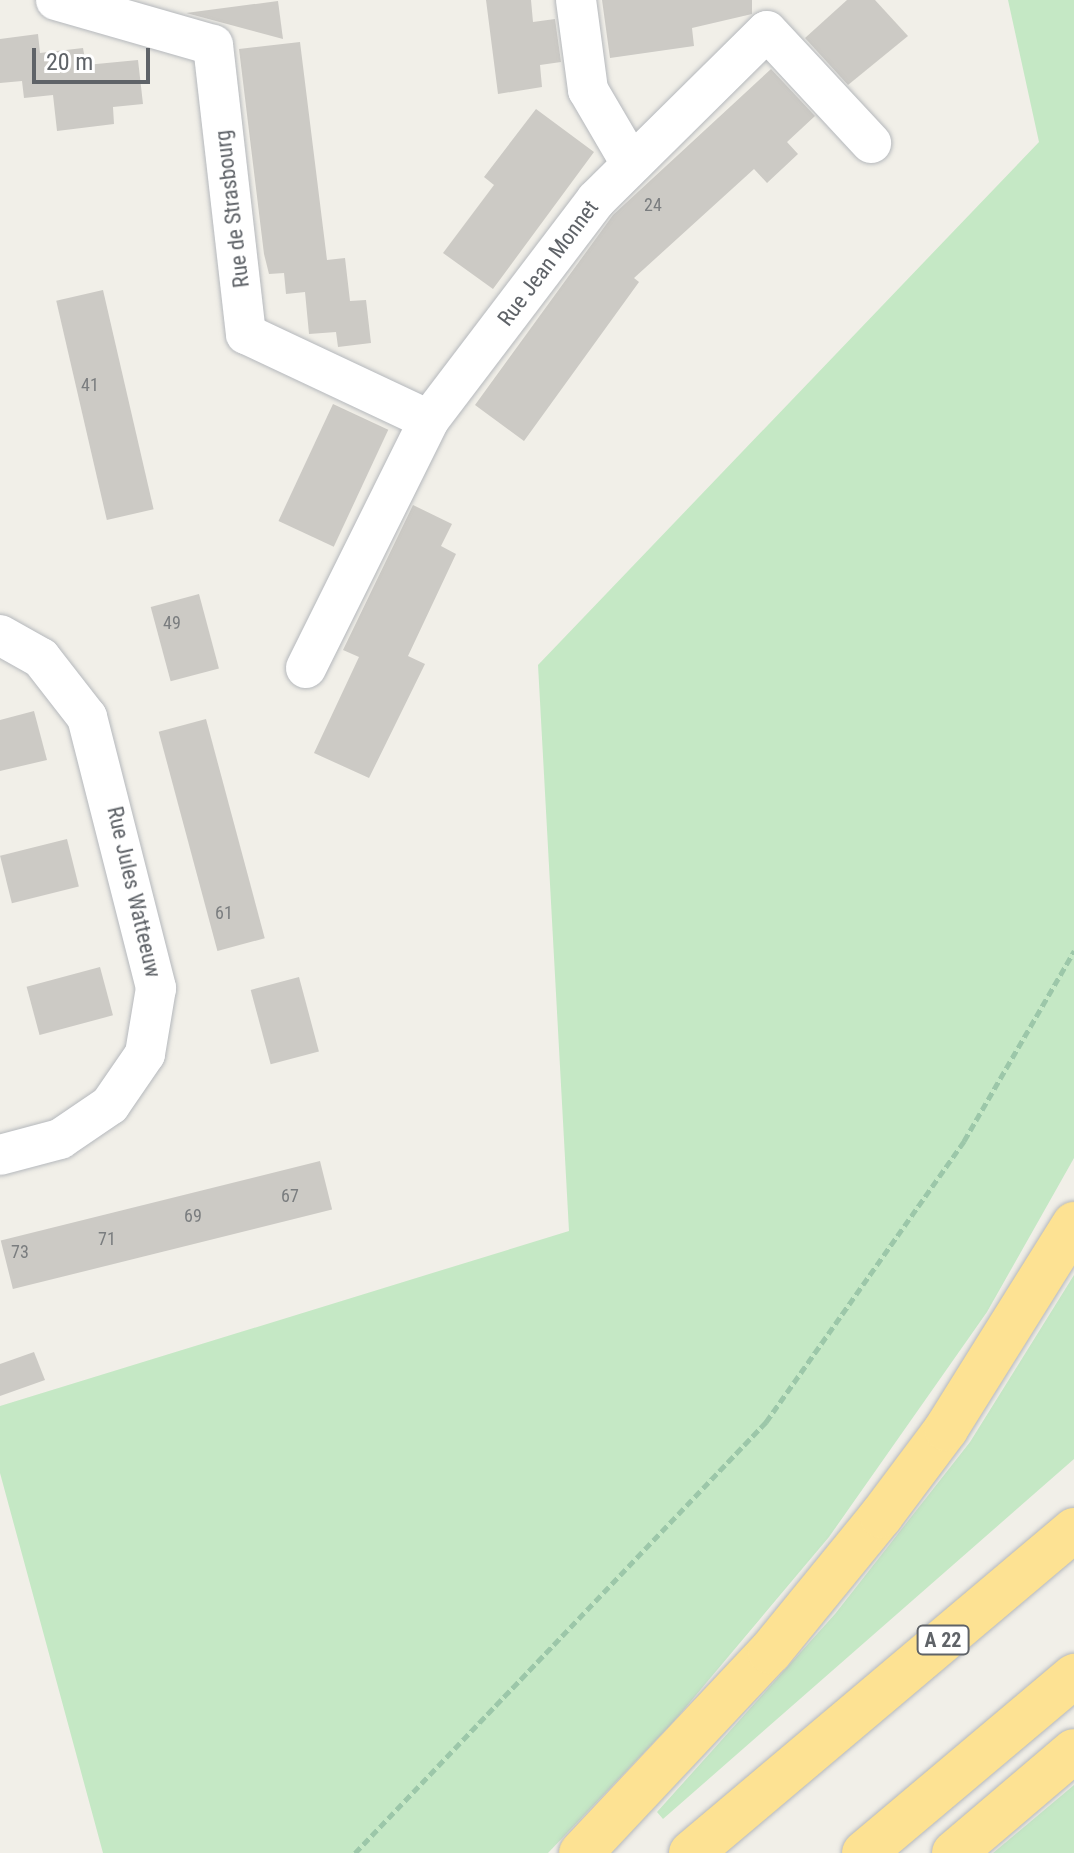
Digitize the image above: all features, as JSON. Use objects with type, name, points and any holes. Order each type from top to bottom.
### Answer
[{"type":"highway","points":[[581,1853],[770,1652],[881,1516],[955,1416],[1074,1224]]},
{"type":"highway","name":"A 22","points":[[691,1853],[1074,1530]]},
{"type":"highway","points":[[864,1853],[1074,1676]]},
{"type":"highway","points":[[954,1853],[1074,1751]]},
{"type":"street","name":"Rue de Strasbourg","points":[[56,0],[213,45],[246,334],[429,420]]},
{"type":"street","points":[[576,0],[588,90],[630,162]]},
{"type":"street","name":"Rue Jean Monnet","points":[[306,668],[429,420],[630,162],[767,31],[871,143]]},
{"type":"street","name":"Rue Jules Watteeuw","points":[[0,635],[41,658],[87,717],[156,988],[145,1054],[110,1105],[60,1139],[0,1155]]},
{"type":"path","points":[[355,1853],[766,1422],[964,1141],[1074,951]]},
{"type":"green space","points":[[1008,0],[1074,0],[1074,1158],[987,1312],[829,1537],[675,1720],[548,1853],[103,1853],[0,1473],[0,1406],[569,1231],[538,665],[1039,142]]},
{"type":"green space","points":[[1074,1275],[1074,1459],[663,1819],[657,1812],[835,1614],[970,1442]]},
{"type":"green space","points":[[1074,1785],[1074,1853],[993,1853]]},
{"type":"building","points":[[486,0],[531,0],[533,22],[555,19],[561,62],[540,65],[542,87],[498,94]]},
{"type":"building","points":[[602,0],[752,0],[752,14],[692,28],[694,46],[610,58]]},
{"type":"building","points":[[847,0],[875,0],[908,36],[848,85],[805,38]]},
{"type":"building","points":[[278,1],[283,39],[186,13]]},
{"type":"building","points":[[38,34],[40,53],[83,48],[86,65],[138,60],[143,104],[113,107],[114,124],[57,131],[53,95],[24,98],[22,81],[0,83],[0,39]]},
{"type":"building","points":[[300,42],[327,260],[345,258],[350,301],[366,300],[371,343],[338,347],[336,332],[309,334],[305,292],[286,294],[284,273],[269,274],[264,254],[239,49]]},
{"type":"building","points":[[771,69],[815,116],[787,142],[798,154],[767,183],[754,169],[634,278],[639,282],[524,441],[475,405],[613,215]]},
{"type":"building","points":[[536,109],[594,152],[493,289],[443,253],[494,185],[484,177]]},
{"type":"building","points":[[103,290],[154,509],[107,520],[56,301]]},
{"type":"building","points":[[333,404],[388,430],[334,547],[278,521]]},
{"type":"building","points":[[413,505],[452,524],[441,546],[456,554],[408,656],[425,664],[369,778],[314,753],[359,657],[343,650]]},
{"type":"building","points":[[199,594],[219,668],[171,681],[151,607]]},
{"type":"building","points":[[34,711],[47,760],[0,771],[0,720]]},
{"type":"building","points":[[206,719],[265,938],[217,951],[159,732]]},
{"type":"building","points":[[67,839],[79,887],[12,903],[0,856]]},
{"type":"building","points":[[100,967],[113,1015],[40,1035],[27,987]]},
{"type":"building","points":[[299,977],[319,1051],[271,1064],[251,990]]},
{"type":"building","points":[[320,1161],[332,1210],[13,1289],[1,1241]]},
{"type":"building","points":[[34,1352],[45,1380],[0,1396],[0,1364]]}]
